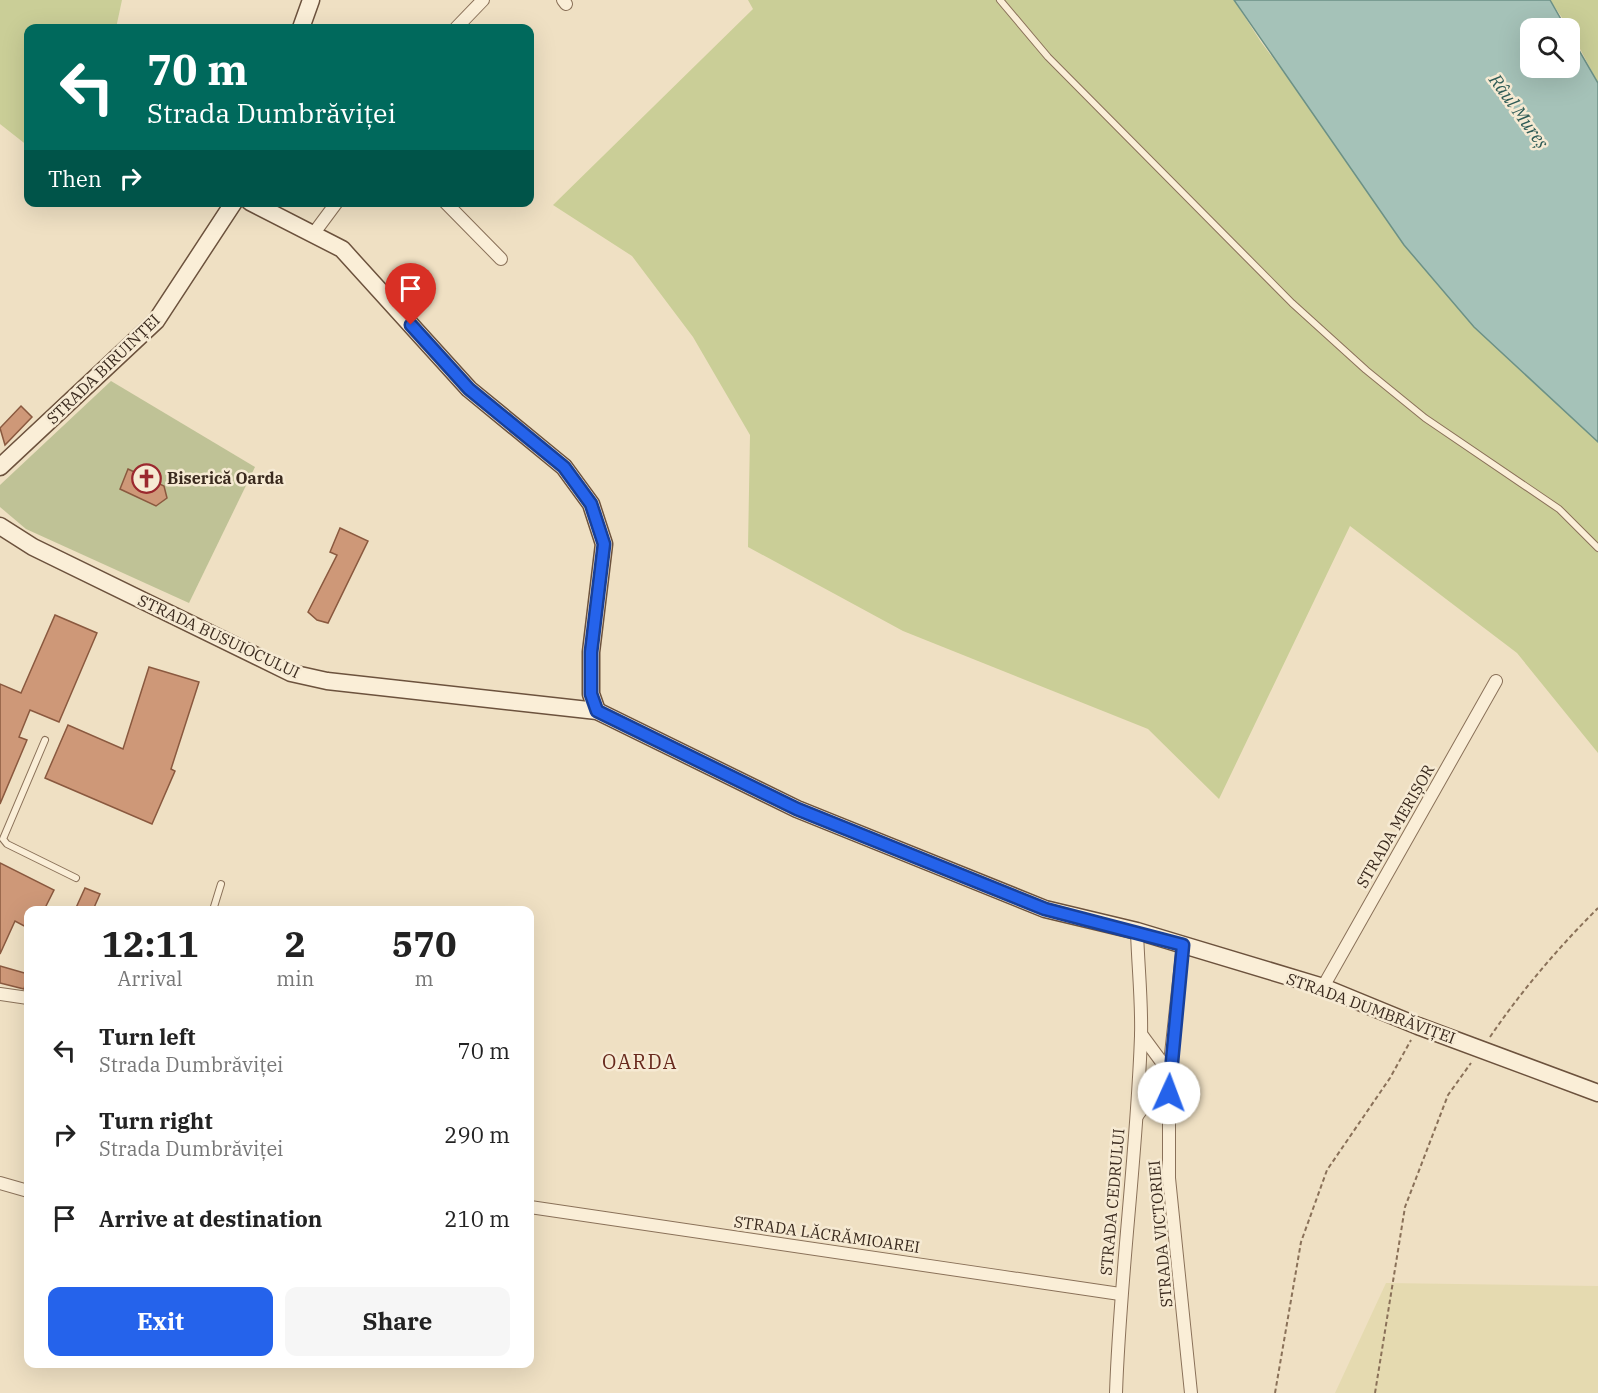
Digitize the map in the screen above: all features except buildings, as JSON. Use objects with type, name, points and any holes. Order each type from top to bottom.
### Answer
[{"type":"main road","points":[[303,24],[311,0]]},
{"type":"main road","name":"STRADA BIRUINȚEI","points":[[0,467],[156,321],[231,207]]},
{"type":"main road","points":[[260,207],[342,249],[469,389],[564,467],[591,504],[604,544],[591,652],[591,694],[597,711]]},
{"type":"main road","name":"STRADA BUSUIOCULUI","points":[[0,526],[33,547],[291,673],[327,681],[597,711]]},
{"type":"main road","name":"STRADA DUMBRĂVIȚEI","points":[[597,711],[797,809],[1045,909],[1137,931],[1323,987],[1418,1026],[1598,1093]]},
{"type":"street","points":[[460,24],[483,0]]},
{"type":"street","points":[[314,233],[333,207]]},
{"type":"street","points":[[450,207],[501,259]]},
{"type":"street","name":"STRADA MERIȘOR","points":[[1323,987],[1497,681]]},
{"type":"street","points":[[1137,931],[1141,1034],[1137,1116]]},
{"type":"street","name":"STRADA VICTORIEI","points":[[1183,945],[1169,1072],[1169,1178],[1191,1393]]},
{"type":"street","points":[[0,994],[24,997]]},
{"type":"street","points":[[1141,1034],[1169,1072]]},
{"type":"street","name":"STRADA CEDRULUI","points":[[1116,1393],[1120,1294],[1137,1116],[1169,1072]]},
{"type":"street","points":[[0,1183],[24,1190]]},
{"type":"street","name":"STRADA LĂCRĂMIOAREI","points":[[534,1207],[1120,1294]]},
{"type":"lane","points":[[999,0],[1056,65],[1292,303],[1366,370],[1425,418],[1559,509],[1598,548]]},
{"type":"lane","points":[[45,740],[3,834],[7,844],[76,878]]},
{"type":"lane","points":[[0,819],[8,823]]},
{"type":"lane","points":[[214,906],[221,884]]},
{"type":"path","points":[[1375,1393],[1406,1207],[1448,1095],[1511,1005],[1556,950],[1598,908]]},
{"type":"path","points":[[1275,1393],[1301,1242],[1327,1170],[1390,1078],[1418,1026]]},
{"type":"shaded area","points":[[1386,1283],[1598,1286],[1598,1393],[1335,1393]]},
{"type":"green space","points":[[0,0],[122,0],[117,24],[24,24],[24,143],[0,124]]},
{"type":"green space","points":[[748,0],[1234,0],[1261,42],[1474,327],[1598,442],[1598,753],[1517,653],[1350,526],[1219,799],[1148,729],[903,631],[748,547],[750,435],[693,337],[632,256],[553,205],[753,9]]},
{"type":"green space","points":[[1550,0],[1598,0],[1598,83],[1580,49],[1580,18],[1562,18]]},
{"type":"green space","points":[[111,381],[255,467],[189,603],[26,529],[0,507],[0,485]]},
{"type":"water","name":"Râul Mureș","points":[[1234,0],[1550,0],[1560,18],[1520,18],[1520,78],[1580,78],[1580,52],[1598,83],[1598,442],[1474,327],[1404,245]]},
{"type":"place","name":"Biserică Oarda","points":[[146,478]]},
{"type":"district","name":"OARDA","points":[[640,1061]]},
{"type":"route","points":[[411,325],[469,389],[564,467],[591,504],[604,544],[591,652],[591,694],[597,711],[797,809],[1045,909],[1137,931],[1183,945],[1169,1072],[1169,1093]]}]
